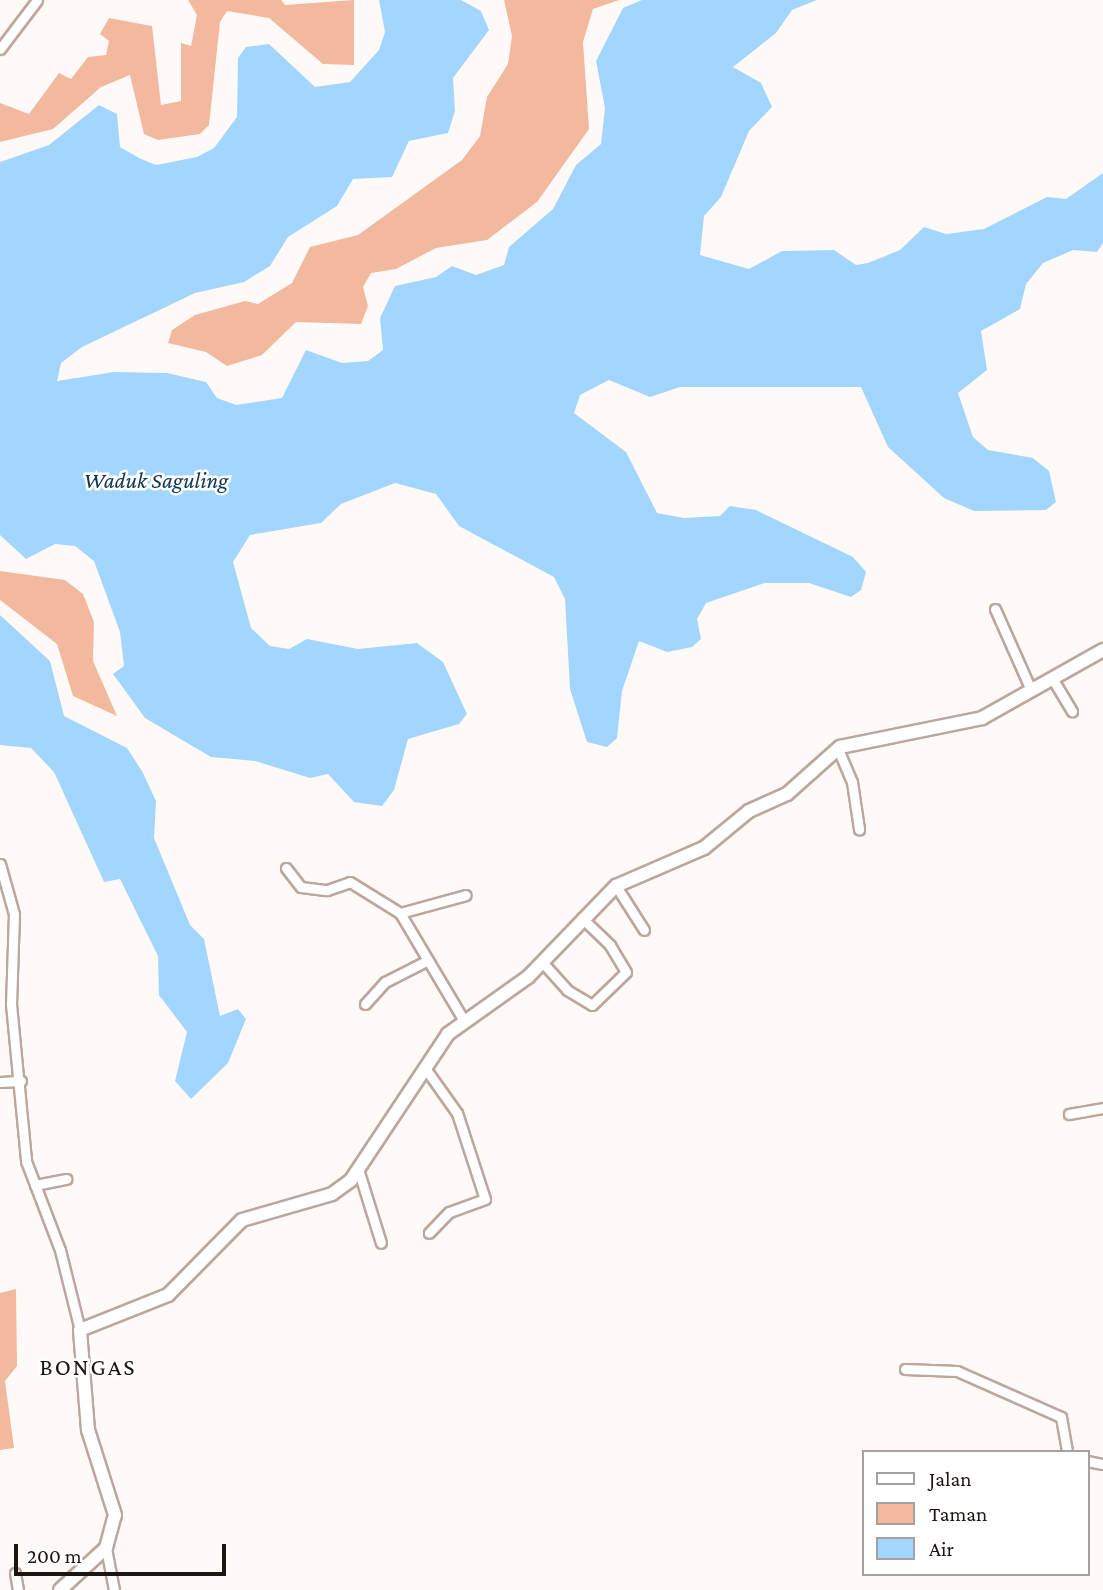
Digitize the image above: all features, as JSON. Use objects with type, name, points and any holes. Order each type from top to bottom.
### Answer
[{"type":"main road","points":[[60,1590],[106,1548],[115,1506],[88,1430],[80,1330],[168,1295],[242,1220],[332,1194],[359,1172],[425,1068],[464,1021],[542,963],[582,918],[616,886],[704,848],[749,811],[787,794],[838,749],[982,718],[1103,650]]},
{"type":"street","points":[[0,49],[37,0]]},
{"type":"street","points":[[995,609],[1031,690]]},
{"type":"street","points":[[1052,678],[1072,710]]},
{"type":"street","points":[[838,749],[852,782],[859,829]]},
{"type":"street","points":[[0,864],[14,914],[11,1004],[21,1081],[26,1161],[80,1330]]},
{"type":"street","points":[[286,868],[301,887],[327,890],[350,882],[400,913],[464,1021]]},
{"type":"street","points":[[616,886],[644,930]]},
{"type":"street","points":[[400,913],[467,895]]},
{"type":"street","points":[[542,963],[592,1005],[626,972],[610,945],[582,918]]},
{"type":"street","points":[[365,1004],[385,982],[428,960]]},
{"type":"street","points":[[425,1068],[457,1114],[485,1199],[449,1212],[429,1233]]},
{"type":"street","points":[[0,1082],[21,1081]]},
{"type":"street","points":[[1069,1114],[1103,1108]]},
{"type":"street","points":[[359,1172],[381,1243]]},
{"type":"street","points":[[35,1185],[66,1179]]},
{"type":"street","points":[[905,1369],[957,1371],[1061,1418],[1066,1450]]},
{"type":"street","points":[[106,1548],[114,1590]]},
{"type":"street","points":[[15,1573],[18,1590]]},
{"type":"green space","points":[[188,0],[281,0],[285,5],[354,0],[354,65],[323,64],[269,18],[227,11],[220,22],[209,125],[200,134],[158,140],[144,134],[130,75],[101,87],[53,129],[0,142],[0,103],[29,114],[59,73],[71,79],[88,57],[106,55],[109,41],[100,34],[109,18],[152,26],[161,105],[181,101],[181,43],[191,46],[197,15]]},
{"type":"green space","points":[[504,0],[619,0],[593,9],[583,42],[589,129],[537,202],[487,240],[436,248],[396,269],[371,273],[363,287],[368,306],[361,324],[296,322],[262,355],[227,366],[206,352],[168,343],[172,330],[195,315],[245,301],[258,304],[292,283],[310,247],[358,235],[462,160],[480,136],[487,97],[508,64],[512,36]]},
{"type":"green space","points":[[0,571],[65,580],[83,594],[94,622],[93,661],[117,716],[73,696],[57,644],[0,600]]},
{"type":"green space","points":[[16,1289],[17,1366],[5,1381],[14,1448],[0,1450],[0,1293]]},
{"type":"water","name":"Waduk Saguling","points":[[379,0],[461,0],[481,11],[489,30],[453,78],[455,111],[448,133],[409,141],[392,177],[353,179],[337,206],[288,237],[270,266],[244,282],[195,293],[82,347],[61,363],[57,381],[114,372],[167,373],[206,382],[217,398],[236,405],[282,398],[306,350],[342,363],[368,361],[383,350],[380,318],[395,286],[436,277],[452,266],[476,275],[504,265],[509,247],[553,209],[576,165],[601,144],[605,108],[596,61],[623,8],[642,0],[817,0],[792,10],[776,33],[733,67],[761,83],[772,107],[749,131],[721,197],[704,216],[700,255],[749,269],[782,251],[834,250],[856,265],[868,263],[900,250],[924,227],[946,234],[984,229],[1047,197],[1066,199],[1103,173],[1103,243],[1097,252],[1073,250],[1043,263],[1026,284],[1020,309],[981,331],[987,370],[958,393],[973,437],[988,450],[1033,458],[1049,471],[1056,502],[1046,510],[974,511],[944,498],[888,447],[861,387],[680,387],[650,397],[609,380],[580,395],[574,413],[626,452],[657,513],[684,518],[720,516],[730,506],[756,510],[853,557],[866,572],[861,590],[851,597],[809,583],[765,583],[706,603],[697,619],[701,639],[692,647],[667,652],[639,641],[622,691],[617,738],[607,747],[587,742],[570,689],[565,599],[554,577],[459,526],[436,494],[395,483],[341,504],[321,523],[250,535],[233,562],[251,628],[270,646],[289,649],[307,639],[358,649],[417,643],[443,662],[467,714],[459,724],[408,739],[394,790],[382,806],[354,802],[328,774],[310,778],[255,761],[211,757],[145,718],[113,674],[124,666],[120,632],[94,561],[75,546],[55,544],[26,559],[0,535],[0,162],[49,145],[99,105],[117,114],[120,147],[139,158],[156,165],[197,157],[214,148],[237,117],[238,58],[246,47],[269,44],[315,87],[350,82],[379,50],[385,32]]},
{"type":"water","points":[[0,615],[50,661],[64,716],[127,748],[142,771],[156,801],[154,838],[190,925],[204,939],[220,1016],[238,1009],[246,1019],[228,1063],[191,1099],[175,1081],[187,1032],[159,995],[158,956],[120,879],[104,882],[54,772],[31,748],[0,745]]},
{"type":"district","name":"BONGAS","points":[[88,1367]]}]
